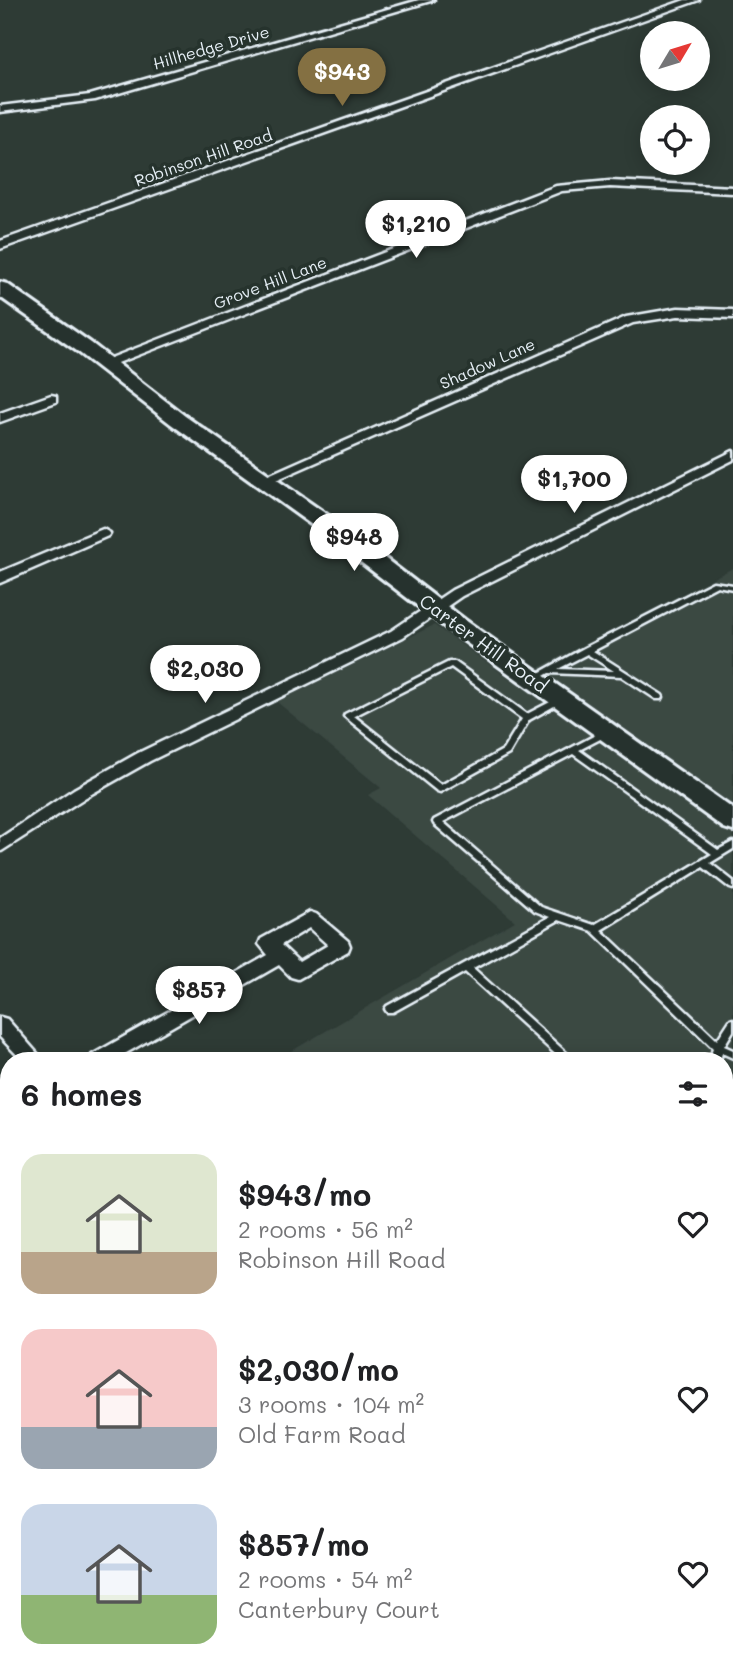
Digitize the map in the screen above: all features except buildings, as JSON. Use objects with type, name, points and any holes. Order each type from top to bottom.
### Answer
[{"type":"main road","name":"Carter Hill Road","points":[[0,288],[437,609],[540,675],[561,700],[726,814]]},
{"type":"street","name":"Hillhedge Drive","points":[[0,109],[91,98],[429,0]]},
{"type":"street","name":"Robinson Hill Road","points":[[0,245],[694,0]]},
{"type":"street","name":"Grove Hill Lane","points":[[105,363],[560,188],[610,184],[733,190]]},
{"type":"street","name":"Shadow Lane","points":[[264,480],[630,320],[678,312],[733,314]]},
{"type":"street","points":[[0,418],[51,399]]},
{"type":"street","points":[[0,846],[80,793],[144,757],[397,634],[457,593],[733,455]]},
{"type":"street","points":[[0,578],[103,533]]},
{"type":"street","points":[[113,1052],[279,956]]},
{"type":"street","points":[[0,1024],[26,1052]]},
{"type":"lane","points":[[540,675],[716,584],[733,587]]},
{"type":"lane","points":[[587,650],[659,697]]},
{"type":"lane","points":[[526,718],[452,664],[348,716],[440,789],[506,752],[526,718],[561,700]]},
{"type":"lane","points":[[540,675],[620,674]]},
{"type":"lane","points":[[607,732],[437,822],[538,909],[595,929],[718,1047],[729,1052]]},
{"type":"lane","points":[[573,750],[718,854]]},
{"type":"lane","points":[[595,929],[733,845]]},
{"type":"lane","points":[[704,863],[733,886]]},
{"type":"lane","points":[[390,1009],[558,916]]},
{"type":"lane","points":[[466,967],[559,1052]]},
{"type":"lane","points":[[717,1052],[733,1023]]},
{"type":"shaded area","points":[[733,568],[733,1052],[290,1052],[515,921],[368,795],[381,788],[277,702],[434,625],[513,681]]}]
